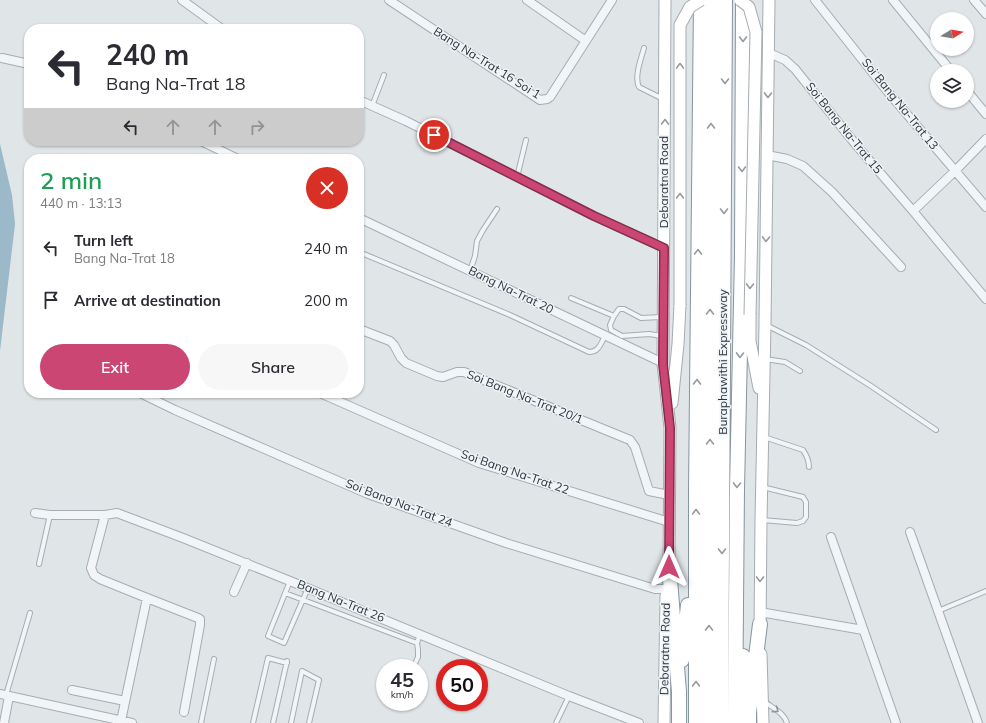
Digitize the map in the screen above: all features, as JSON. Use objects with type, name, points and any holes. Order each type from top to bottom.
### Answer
[{"type":"highway","points":[[696,723],[697,321],[701,0]]},
{"type":"highway","name":"Buraphawithi Expressway","points":[[708,723],[712,0]]},
{"type":"highway","name":"Buraphawithi Expressway","points":[[721,723],[725,0]]},
{"type":"highway","points":[[735,723],[737,481],[742,256],[742,0]]},
{"type":"highway","points":[[678,723],[679,692],[696,538]]},
{"type":"highway","points":[[669,567],[679,692]]},
{"type":"highway","points":[[736,590],[749,718]]},
{"type":"highway","points":[[749,718],[760,618]]},
{"type":"main road","name":"Debaratna Road","points":[[664,723],[666,590],[669,567],[670,428],[663,364],[665,0]]},
{"type":"main road","points":[[670,428],[680,305],[680,25],[690,7],[701,0]]},
{"type":"main road","points":[[742,0],[749,7],[756,32],[750,341],[763,415]]},
{"type":"main road","points":[[763,723],[760,618],[769,0]]},
{"type":"street","points":[[182,0],[215,24]]},
{"type":"street","name":"Bang Na-Trat 16 Soi 1","points":[[389,0],[540,100],[550,97],[612,0]]},
{"type":"street","points":[[527,0],[586,41]]},
{"type":"street","name":"Soi Bang Na-Trat 13","points":[[815,0],[888,92],[986,207]]},
{"type":"street","points":[[893,0],[945,64]]},
{"type":"street","points":[[974,0],[986,14]]},
{"type":"street","name":"Soi Bang Na-Trat 15","points":[[768,53],[785,60],[795,69],[857,146],[986,299]]},
{"type":"street","points":[[2,58],[24,63]]},
{"type":"street","points":[[974,99],[986,114]]},
{"type":"street","points":[[364,102],[406,121],[594,216],[664,248]]},
{"type":"street","points":[[913,211],[986,139]]},
{"type":"street","points":[[211,146],[228,154]]},
{"type":"street","points":[[767,155],[787,159],[803,166],[832,192],[901,267]]},
{"type":"street","name":"Bang Na-Trat 20","points":[[364,220],[663,364]]},
{"type":"street","name":"Soi Bang Na-Trat 20/1","points":[[364,331],[390,341],[406,363],[437,376],[443,377],[457,372],[464,372],[630,440],[635,447],[649,491],[669,495]]},
{"type":"street","name":"Soi Bang Na-Trat 24","points":[[151,398],[368,494],[506,543],[655,589],[666,590]]},
{"type":"street","name":"Soi Bang Na-Trat 22","points":[[331,398],[479,463],[669,522]]},
{"type":"street","name":"Bang Na-Trat 26","points":[[35,513],[105,515],[117,513],[247,563],[569,696],[639,723]]},
{"type":"street","points":[[105,515],[91,568],[94,575],[100,579],[200,619],[184,712]]},
{"type":"street","points":[[910,532],[978,723]]},
{"type":"street","points":[[831,537],[896,723]]},
{"type":"street","points":[[234,592],[247,563]]},
{"type":"street","points":[[120,720],[147,598]]},
{"type":"street","points":[[760,618],[863,630]]},
{"type":"street","points":[[72,690],[125,700]]},
{"type":"street","points":[[4,723],[5,695],[132,723]]},
{"type":"lane","points":[[644,48],[638,69],[638,85],[639,87],[665,100]]},
{"type":"lane","points":[[372,106],[384,75]]},
{"type":"lane","points":[[517,177],[526,140]]},
{"type":"lane","points":[[470,271],[475,256],[477,241],[497,209]]},
{"type":"lane","points":[[364,254],[510,315],[589,352],[598,350],[606,336]]},
{"type":"lane","points":[[571,298],[614,316]]},
{"type":"lane","points":[[664,317],[641,318],[624,309],[619,309],[610,325],[611,330],[622,336],[649,334],[664,336]]},
{"type":"lane","points":[[765,324],[806,345],[871,386],[936,430]]},
{"type":"lane","points":[[764,359],[785,362],[800,371]]},
{"type":"lane","points":[[763,436],[802,450],[807,455],[809,467]]},
{"type":"lane","points":[[761,520],[797,523],[806,518],[806,502],[803,497],[762,486]]},
{"type":"lane","points":[[39,564],[50,514]]},
{"type":"lane","points":[[290,581],[268,636],[284,643],[308,588]]},
{"type":"lane","points":[[938,611],[986,591]]},
{"type":"lane","points":[[285,593],[417,643]]},
{"type":"lane","points":[[5,695],[30,613]]},
{"type":"lane","points":[[417,659],[417,643],[420,634]]},
{"type":"lane","points":[[253,723],[268,658],[287,662],[273,723]]},
{"type":"lane","points":[[201,723],[214,659]]},
{"type":"lane","points":[[291,723],[302,671],[319,680],[310,723]]},
{"type":"lane","points":[[556,723],[569,696]]},
{"type":"lane","points":[[763,700],[783,715],[787,723]]},
{"type":"water","points":[[0,144],[12,195],[15,224],[0,351]]},
{"type":"route","points":[[434,135],[594,216],[664,248],[663,364],[670,428],[669,567]]}]
